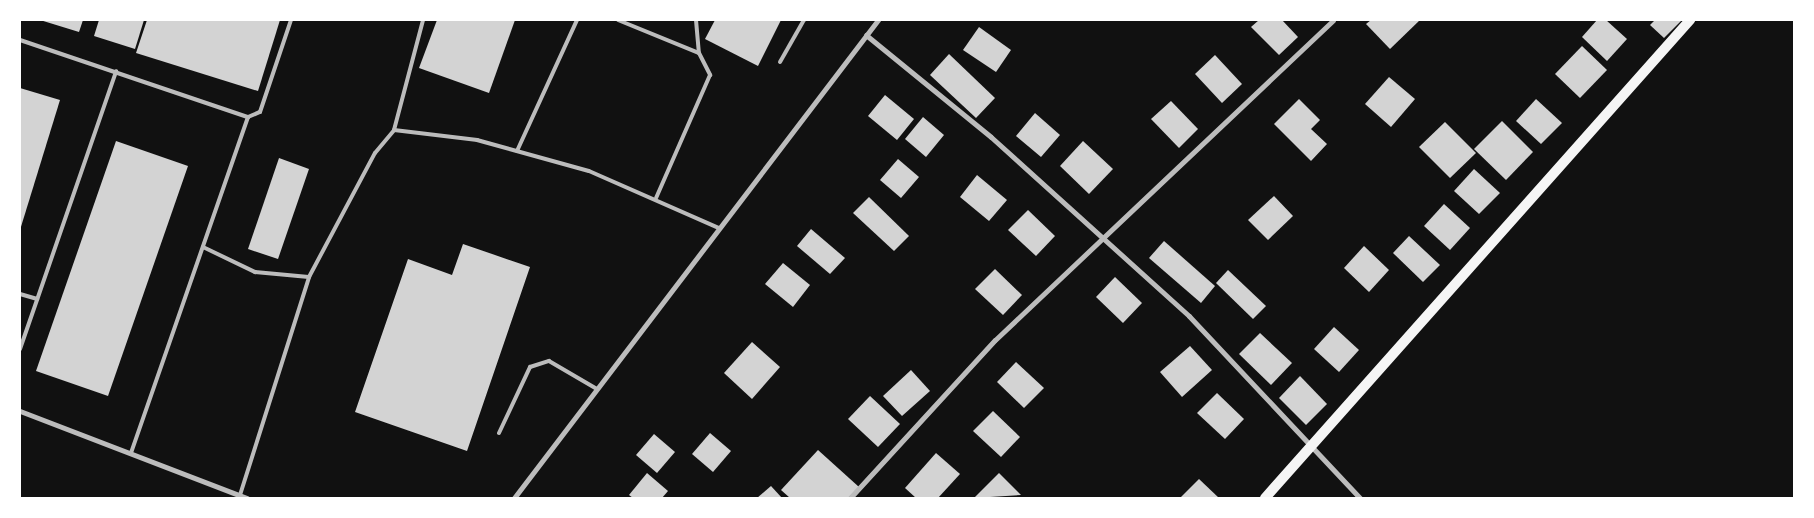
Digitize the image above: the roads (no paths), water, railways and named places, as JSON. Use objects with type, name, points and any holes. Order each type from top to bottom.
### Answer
[{"type":"main road","points":[[1265,498],[1690,20]]},
{"type":"street","points":[[514,498],[878,20]]},
{"type":"street","points":[[850,498],[995,340],[1104,239],[1333,20]]},
{"type":"street","points":[[866,35],[991,137],[1189,316],[1360,498]]},
{"type":"street","points":[[20,411],[247,498]]},
{"type":"lane","points":[[20,40],[248,117],[260,112],[291,20]]},
{"type":"lane","points":[[240,495],[309,277],[375,153],[394,130],[423,20]]},
{"type":"lane","points":[[517,151],[577,20]]},
{"type":"lane","points":[[618,20],[699,53]]},
{"type":"lane","points":[[656,198],[710,74],[699,53],[696,20]]},
{"type":"lane","points":[[780,62],[804,20]]},
{"type":"lane","points":[[20,349],[116,71]]},
{"type":"lane","points":[[131,453],[248,117]]},
{"type":"lane","points":[[394,130],[477,140],[589,170],[656,198],[719,228]]},
{"type":"lane","points":[[203,247],[255,272],[309,277]]},
{"type":"lane","points":[[20,294],[37,299]]},
{"type":"lane","points":[[499,433],[530,366],[549,361],[597,389]]}]
